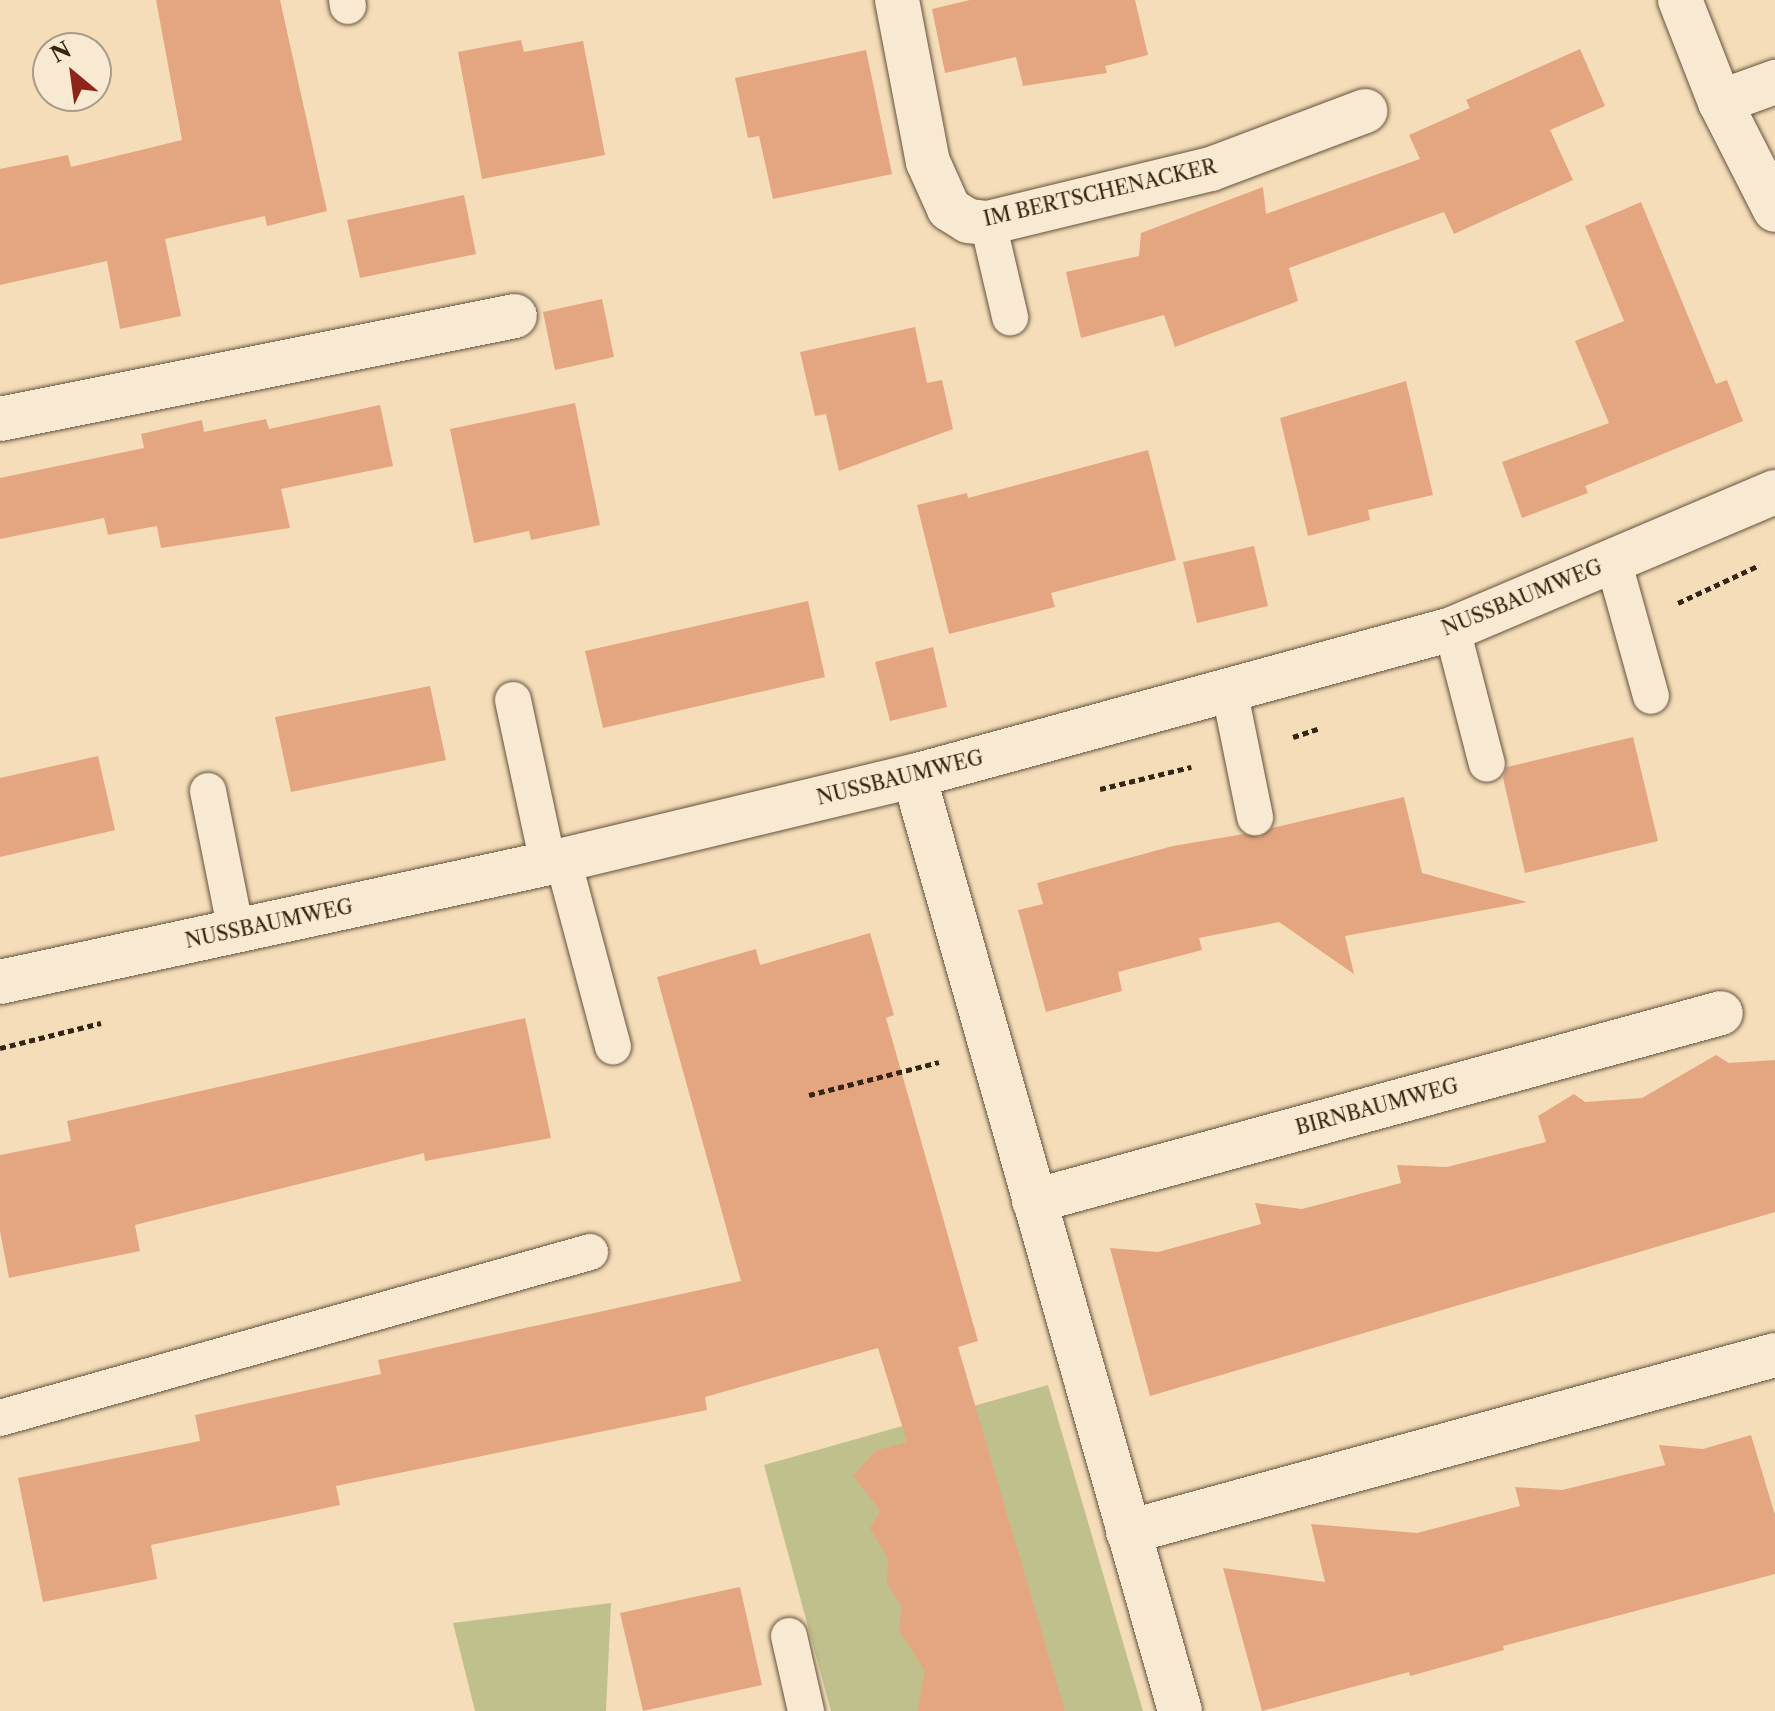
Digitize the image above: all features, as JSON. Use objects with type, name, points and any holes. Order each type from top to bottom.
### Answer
[{"type":"street","name":"IM BERTSCHENACKER","points":[[897,0],[939,194],[949,209],[968,221],[988,223],[1211,169],[1365,111]]},
{"type":"street","points":[[1680,0],[1720,102],[1775,210]]},
{"type":"street","points":[[1720,102],[1775,82]]},
{"type":"street","points":[[0,419],[515,316]]},
{"type":"street","name":"NUSSBAUMWEG","points":[[0,982],[555,862],[914,776],[1452,629],[1775,492]]},
{"type":"street","points":[[914,776],[1180,1711]]},
{"type":"street","name":"BIRNBAUMWEG","points":[[1034,1201],[1721,1013]]},
{"type":"street","points":[[1128,1532],[1775,1355]]},
{"type":"lane","points":[[988,223],[1010,317]]},
{"type":"lane","points":[[1613,560],[1651,696]]},
{"type":"lane","points":[[1452,629],[1487,764]]},
{"type":"lane","points":[[1229,689],[1255,817]]},
{"type":"lane","points":[[513,700],[555,862],[613,1046]]},
{"type":"lane","points":[[208,791],[236,931]]},
{"type":"lane","points":[[0,1418],[590,1252]]},
{"type":"lane","points":[[789,1636],[806,1711]]},
{"type":"path","points":[[809,1095],[990,1049]]},
{"type":"green space","points":[[1048,1385],[1143,1711],[831,1711],[764,1465]]},
{"type":"green space","points":[[611,1603],[606,1711],[475,1711],[453,1623]]},
{"type":"building","points":[[156,0],[280,0],[327,211],[267,226],[265,216],[165,239],[181,316],[120,329],[107,261],[0,285],[0,169],[68,155],[71,167],[182,140]]},
{"type":"building","points":[[970,0],[1135,0],[1148,55],[1105,66],[1107,73],[1023,86],[1016,57],[945,73],[932,9]]},
{"type":"building","points":[[521,40],[524,52],[583,41],[605,155],[482,179],[458,52]]},
{"type":"building","points":[[1580,49],[1605,106],[1550,130],[1573,180],[1454,234],[1444,212],[1289,268],[1298,301],[1175,347],[1164,315],[1081,338],[1066,272],[1139,256],[1141,233],[1263,187],[1266,214],[1420,159],[1409,135],[1470,108],[1466,100]]},
{"type":"building","points":[[866,50],[892,174],[773,199],[759,136],[748,138],[735,78]]},
{"type":"building","points":[[464,195],[476,254],[360,278],[347,220]]},
{"type":"building","points":[[1641,202],[1716,384],[1727,380],[1743,421],[1585,486],[1588,493],[1522,518],[1502,462],[1609,423],[1575,341],[1624,321],[1585,226]]},
{"type":"building","points":[[602,299],[614,357],[555,370],[543,312]]},
{"type":"building","points":[[915,327],[927,383],[942,380],[953,429],[839,471],[826,414],[815,416],[800,352]]},
{"type":"building","points":[[1406,381],[1433,495],[1368,510],[1370,520],[1308,536],[1280,418]]},
{"type":"building","points":[[575,403],[600,525],[531,540],[529,531],[474,543],[450,429]]},
{"type":"building","points":[[380,405],[393,466],[281,489],[290,528],[161,548],[157,526],[108,535],[104,518],[0,539],[0,478],[144,448],[141,434],[202,420],[204,432],[266,419],[269,429]]},
{"type":"building","points":[[1148,450],[1176,560],[1051,593],[1055,607],[949,634],[917,505],[967,493],[968,498]]},
{"type":"building","points":[[1254,546],[1268,606],[1197,623],[1183,562]]},
{"type":"building","points":[[808,601],[825,677],[603,728],[585,651]]},
{"type":"building","points":[[933,647],[947,707],[890,721],[875,662]]},
{"type":"building","points":[[430,686],[446,760],[291,792],[275,717]]},
{"type":"building","points":[[1633,737],[1658,841],[1525,873],[1503,778],[1507,767]]},
{"type":"building","points":[[98,756],[115,830],[0,857],[0,778]]},
{"type":"building","points":[[1404,797],[1422,873],[1527,902],[1345,936],[1354,974],[1279,922],[1199,938],[1202,950],[1118,972],[1122,991],[1046,1012],[1018,910],[1043,904],[1037,883],[1173,846],[1244,834],[1260,837],[1272,828]]},
{"type":"building","points":[[870,933],[894,1015],[886,1018],[978,1341],[958,1347],[1065,1711],[917,1711],[925,1671],[899,1631],[902,1607],[887,1583],[888,1559],[870,1528],[880,1511],[853,1476],[875,1451],[907,1442],[878,1348],[705,1397],[707,1410],[336,1486],[340,1505],[151,1545],[157,1579],[43,1602],[18,1478],[200,1441],[195,1415],[381,1374],[378,1360],[741,1281],[657,977],[756,949],[760,965]]},
{"type":"building","points":[[525,1018],[551,1138],[425,1161],[424,1153],[135,1225],[140,1251],[9,1278],[0,1231],[0,1155],[71,1141],[67,1121]]},
{"type":"building","points":[[1716,1055],[1729,1063],[1775,1060],[1775,1212],[1150,1396],[1110,1248],[1158,1252],[1261,1224],[1255,1203],[1302,1209],[1401,1183],[1397,1165],[1447,1167],[1546,1142],[1538,1116],[1574,1094],[1585,1102],[1642,1098]]},
{"type":"building","points":[[1751,1435],[1775,1515],[1775,1574],[1503,1646],[1504,1650],[1410,1676],[1409,1672],[1262,1711],[1223,1568],[1325,1582],[1311,1524],[1417,1533],[1520,1506],[1515,1487],[1562,1490],[1665,1465],[1659,1445],[1703,1449]]},
{"type":"building","points":[[740,1587],[762,1685],[643,1711],[620,1613]]}]
